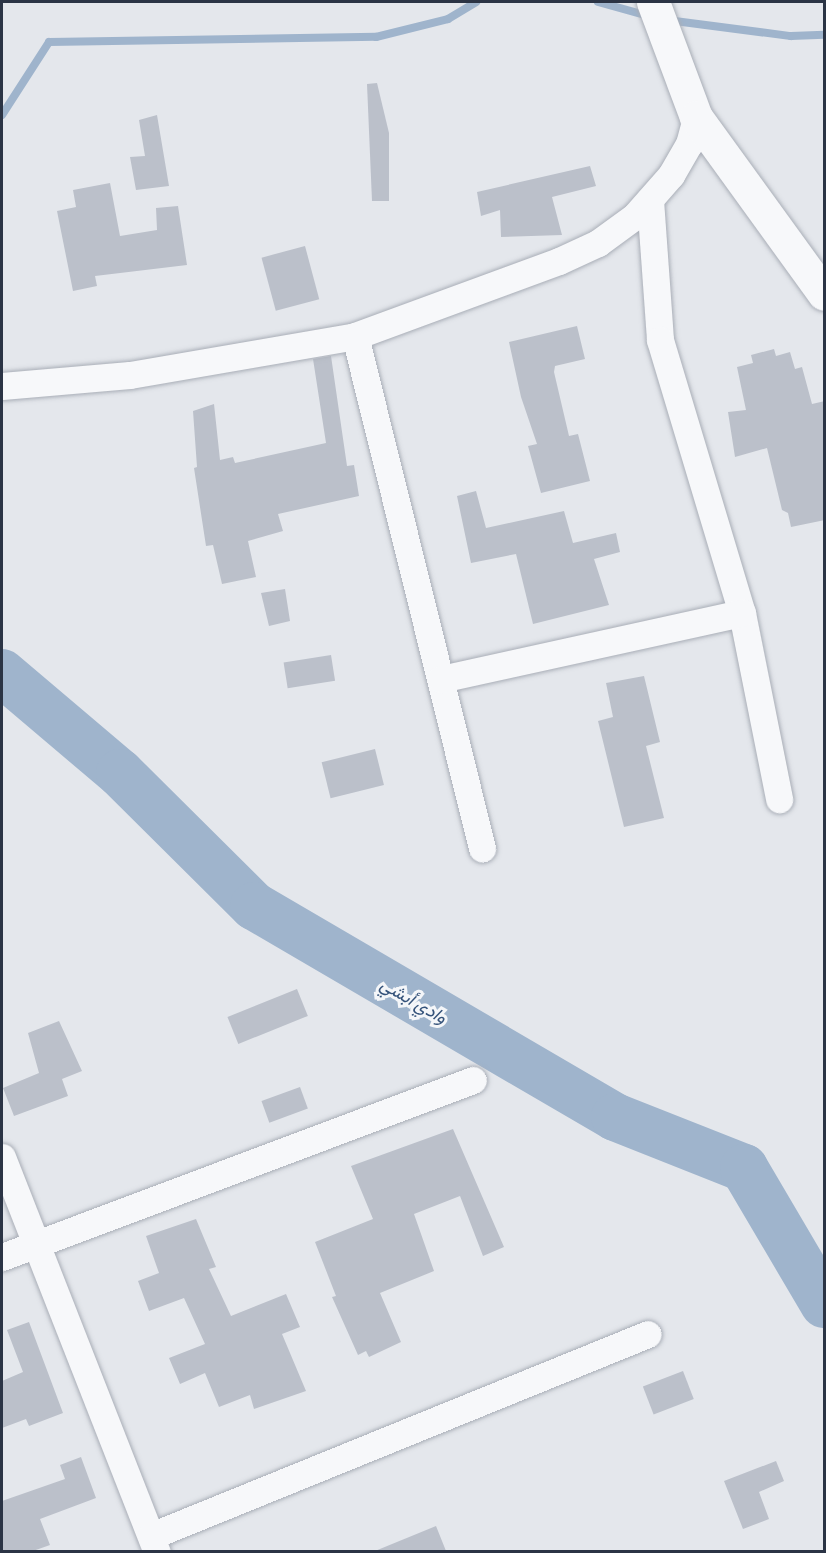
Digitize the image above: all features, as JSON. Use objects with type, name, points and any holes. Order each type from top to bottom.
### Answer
[{"type":"street","points":[[652,2],[696,117],[825,294]]},
{"type":"street","points":[[2,386],[140,374],[355,336],[598,243],[635,216],[650,200],[689,144],[696,117]]},
{"type":"street","points":[[650,200],[660,339],[742,613],[779,799]]},
{"type":"street","points":[[355,336],[482,848]]},
{"type":"street","points":[[441,679],[742,613]]},
{"type":"street","points":[[2,1257],[473,1080]]},
{"type":"street","points":[[2,1157],[34,1246],[154,1544],[648,1334]]},
{"type":"building","points":[[377,83],[389,133],[389,201],[372,201],[367,84]]},
{"type":"building","points":[[157,115],[169,186],[136,190],[130,157],[145,156],[139,120]]},
{"type":"building","points":[[590,166],[596,186],[552,197],[562,235],[501,237],[500,210],[481,216],[477,192]]},
{"type":"building","points":[[110,183],[120,236],[157,230],[156,208],[178,206],[187,265],[95,276],[97,286],[73,291],[57,211],[76,207],[73,190]]},
{"type":"building","points":[[305,246],[319,299],[276,311],[262,258]]},
{"type":"building","points":[[577,326],[585,359],[555,366],[554,372],[569,436],[578,434],[590,481],[541,493],[528,446],[537,444],[521,397],[509,342]]},
{"type":"building","points":[[774,349],[776,356],[790,352],[795,369],[802,367],[812,404],[825,401],[825,520],[791,527],[788,513],[782,510],[767,448],[735,457],[728,412],[746,410],[737,367],[753,363],[751,355]]},
{"type":"building","points":[[331,356],[347,466],[354,465],[359,496],[278,514],[283,531],[248,541],[256,577],[222,584],[213,545],[206,546],[194,468],[197,467],[193,411],[214,404],[220,460],[233,457],[235,463],[326,443],[313,359]]},
{"type":"building","points":[[476,491],[486,528],[564,511],[573,543],[616,533],[620,552],[594,559],[609,605],[533,624],[516,554],[471,563],[457,496]]},
{"type":"building","points":[[285,589],[290,621],[269,626],[261,593]]},
{"type":"building","points":[[331,655],[335,681],[288,688],[284,663]]},
{"type":"building","points":[[644,676],[660,742],[646,746],[664,818],[624,827],[598,721],[613,717],[606,683]]},
{"type":"building","points":[[375,749],[384,785],[331,798],[322,762]]},
{"type":"building","points":[[297,989],[308,1016],[238,1044],[227,1017]]},
{"type":"building","points":[[59,1021],[82,1071],[62,1079],[68,1096],[14,1116],[3,1088],[39,1073],[28,1033]]},
{"type":"building","points":[[300,1087],[308,1109],[269,1123],[261,1101]]},
{"type":"building","points":[[453,1129],[504,1247],[483,1256],[460,1196],[414,1214],[434,1271],[380,1293],[401,1342],[369,1357],[366,1351],[358,1355],[332,1297],[336,1296],[315,1242],[373,1219],[351,1166]]},
{"type":"building","points":[[196,1219],[216,1267],[209,1269],[231,1316],[286,1294],[300,1327],[282,1334],[306,1391],[254,1409],[250,1395],[219,1407],[205,1373],[180,1384],[169,1358],[205,1344],[184,1298],[149,1311],[138,1281],[159,1273],[146,1236]]},
{"type":"building","points":[[29,1322],[63,1413],[29,1426],[26,1419],[2,1428],[2,1381],[23,1372],[7,1330]]},
{"type":"building","points":[[683,1371],[694,1399],[654,1414],[643,1386]]},
{"type":"building","points":[[81,1457],[96,1498],[40,1519],[50,1545],[33,1551],[2,1551],[2,1501],[65,1479],[60,1465]]},
{"type":"building","points":[[776,1461],[784,1481],[759,1492],[769,1519],[743,1529],[724,1481]]},
{"type":"building","points":[[436,1526],[446,1551],[375,1551]]},
{"type":"waterway","points":[[2,115],[49,42],[376,37],[448,19],[476,2]]},
{"type":"waterway","points":[[598,2],[649,16]]},
{"type":"waterway","points":[[667,20],[791,36],[824,35]]},
{"type":"waterway","name":"وادي أبشي","points":[[2,673],[120,773],[254,906],[615,1117],[744,1168],[824,1304]]}]
